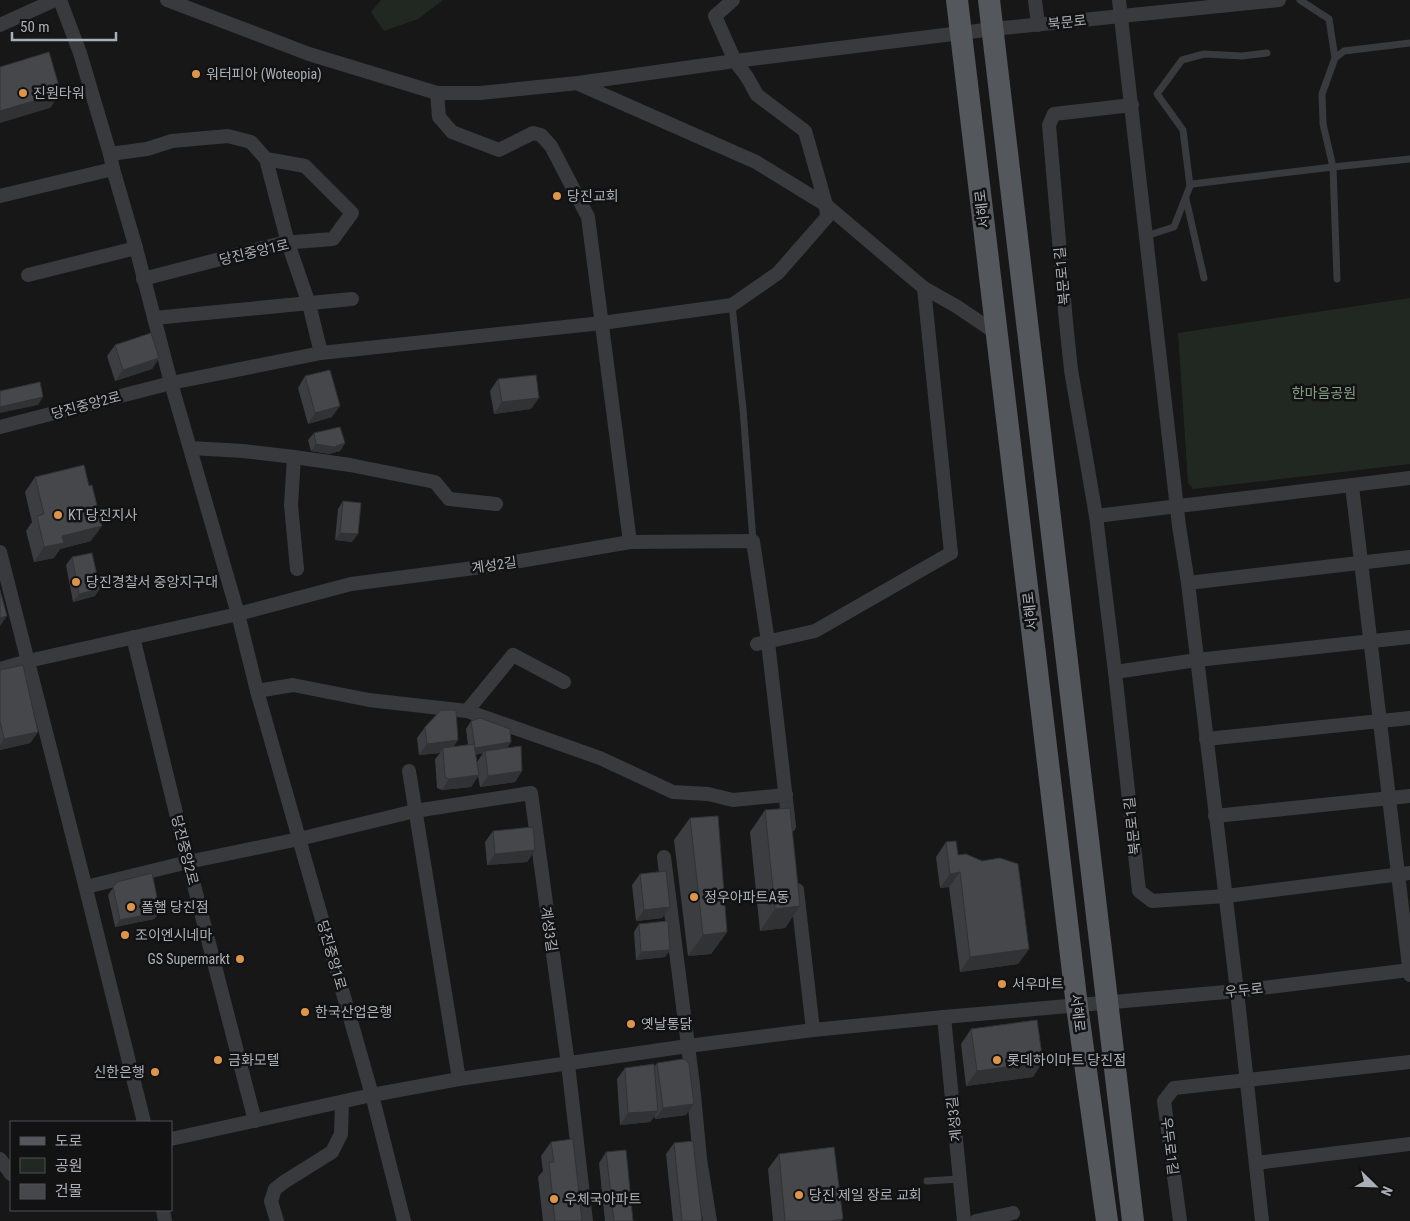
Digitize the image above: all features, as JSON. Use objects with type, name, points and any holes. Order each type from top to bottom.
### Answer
[{"type":"main road","name":"서해로","points":[[957,0],[1077,1006],[1107,1221]]},
{"type":"main road","points":[[989,0],[1133,1221]]},
{"type":"street","points":[[0,26],[55,0]]},
{"type":"street","name":"당진중앙1로","points":[[60,0],[80,54],[110,154],[171,383],[238,614],[257,691],[372,1095],[404,1221]]},
{"type":"street","points":[[167,0],[309,54],[437,92],[480,93],[578,83],[735,61],[1038,25]]},
{"type":"street","points":[[732,305],[778,273],[827,217],[826,205],[805,131],[757,95],[735,61],[715,16],[733,0]]},
{"type":"street","name":"북문로","points":[[1035,0],[1038,25],[1279,0]]},
{"type":"street","points":[[1119,0],[1176,505],[1188,583],[1237,991],[1262,1221]]},
{"type":"street","points":[[578,83],[756,162],[826,205],[924,288],[956,306],[996,333]]},
{"type":"street","points":[[437,92],[439,117],[452,132],[499,150],[533,133],[542,136],[551,146],[588,217],[630,542]]},
{"type":"street","name":"북문로1길","points":[[1132,105],[1054,114],[1049,125],[1066,322],[1096,516],[1139,891],[1152,901],[1225,896],[1404,874]]},
{"type":"street","points":[[110,154],[147,149],[172,141],[228,136],[251,142],[266,159],[288,243],[309,304],[321,354]]},
{"type":"street","name":"당진중앙1로","points":[[144,279],[282,244],[333,239],[352,213],[305,166],[266,159]]},
{"type":"street","points":[[0,196],[113,169]]},
{"type":"street","points":[[28,275],[136,248]]},
{"type":"street","points":[[763,643],[815,631],[952,553],[924,288]]},
{"type":"street","points":[[154,318],[352,299]]},
{"type":"street","name":"당진중앙2로","points":[[0,427],[171,383],[321,354],[732,305]]},
{"type":"street","points":[[190,448],[244,451],[350,465],[436,482],[448,499],[496,504]]},
{"type":"street","points":[[294,457],[291,505],[297,569]]},
{"type":"street","points":[[1096,516],[1410,478]]},
{"type":"street","points":[[1352,486],[1389,799],[1404,874],[1410,975]]},
{"type":"street","points":[[753,540],[763,643],[790,834]]},
{"type":"street","name":"계성2길","points":[[238,614],[351,584],[497,565],[630,542],[753,540]]},
{"type":"street","points":[[0,552],[86,886],[144,1121]]},
{"type":"street","points":[[1188,583],[1410,557]]},
{"type":"street","points":[[0,669],[238,614]]},
{"type":"street","name":"당진중앙2로","points":[[133,637],[188,862],[255,1121]]},
{"type":"street","points":[[1115,672],[1197,660],[1410,637]]},
{"type":"street","points":[[467,711],[513,654],[564,682]]},
{"type":"street","points":[[257,691],[293,685],[369,700],[467,711],[600,758],[673,792],[708,794],[733,800],[786,795]]},
{"type":"street","points":[[1206,739],[1410,718]]},
{"type":"street","points":[[409,772],[459,1079]]},
{"type":"street","name":"계성3길","points":[[415,811],[531,793],[568,1064],[586,1221]]},
{"type":"street","points":[[1215,816],[1410,796]]},
{"type":"street","points":[[86,886],[299,839],[415,811]]},
{"type":"street","points":[[664,857],[694,1085],[700,1159],[710,1221]]},
{"type":"street","points":[[795,874],[813,1030]]},
{"type":"street","name":"우두로","points":[[1077,1006],[1237,991],[1410,970]]},
{"type":"street","points":[[172,1139],[372,1095],[459,1079],[813,1030],[1077,1006]]},
{"type":"street","name":"계성3길","points":[[944,1017],[964,1221]]},
{"type":"street","name":"우두로1길","points":[[1180,1221],[1164,1102],[1174,1088],[1410,1062]]},
{"type":"street","points":[[277,1221],[271,1201],[275,1189],[332,1152],[341,1134],[342,1102]]},
{"type":"street","points":[[1256,1163],[1410,1144]]},
{"type":"street","points":[[0,1159],[10,1174]]},
{"type":"street","points":[[976,1221],[1013,1213]]},
{"type":"lane","points":[[1300,0],[1329,19],[1336,58]]},
{"type":"lane","points":[[1336,279],[1333,166],[1323,124],[1322,94],[1336,58],[1344,51],[1410,43]]},
{"type":"lane","points":[[1146,236],[1174,227],[1190,186],[1183,130],[1157,94],[1182,60],[1204,54],[1242,56],[1267,53]]},
{"type":"lane","points":[[1190,186],[1192,184],[1333,166],[1410,159]]},
{"type":"lane","points":[[1186,198],[1204,278]]},
{"type":"lane","points":[[732,305],[743,408],[753,540]]},
{"type":"lane","points":[[927,1181],[960,1179]]},
{"type":"green space","points":[[381,0],[443,0],[418,19],[384,31],[371,12]]},
{"type":"green space","name":"한마음공원","points":[[1410,298],[1410,464],[1193,489],[1188,483],[1178,333]]},
{"type":"building","points":[[49,52],[61,93],[0,111],[0,67]]},
{"type":"building","points":[[151,333],[159,358],[123,370],[115,345]]},
{"type":"building","points":[[330,370],[340,406],[315,413],[305,376]]},
{"type":"building","points":[[536,375],[539,398],[502,402],[498,379]]},
{"type":"building","points":[[40,382],[43,397],[0,407],[0,391]]},
{"type":"building","points":[[340,427],[345,443],[334,447],[316,444],[314,433]]},
{"type":"building","name":"KT 당진지사","points":[[84,465],[89,486],[92,485],[102,526],[62,536],[64,543],[44,547],[37,516],[44,514],[35,477]]},
{"type":"building","points":[[343,501],[361,503],[358,534],[340,533]]},
{"type":"building","points":[[92,553],[100,589],[79,594],[72,557]]},
{"type":"building","points":[[0,590],[7,616],[0,618]]},
{"type":"building","points":[[23,665],[38,732],[4,739],[0,721],[0,670]]},
{"type":"building","points":[[441,710],[456,710],[458,740],[427,744],[425,727]]},
{"type":"building","points":[[480,718],[510,729],[511,742],[475,748],[471,721]]},
{"type":"building","points":[[474,744],[479,775],[449,779],[445,777],[443,748]]},
{"type":"building","points":[[521,746],[522,771],[488,776],[485,751]]},
{"type":"building","points":[[790,808],[800,906],[775,909],[765,810]]},
{"type":"building","points":[[718,816],[727,932],[703,935],[690,818]]},
{"type":"building","points":[[533,827],[535,850],[495,854],[493,831]]},
{"type":"building","points":[[956,841],[958,855],[966,854],[982,861],[1000,858],[1018,864],[1029,949],[970,957],[960,872],[950,874],[946,842]]},
{"type":"building","points":[[666,871],[670,907],[644,910],[640,874]]},
{"type":"building","name":"폴햄 당진점","points":[[152,873],[160,912],[120,920],[113,887],[117,882]]},
{"type":"building","points":[[668,921],[670,950],[641,952],[639,924]]},
{"type":"building","points":[[1037,1020],[1043,1062],[977,1071],[971,1029]]},
{"type":"building","points":[[683,1059],[689,1064],[694,1104],[663,1108],[657,1063]]},
{"type":"building","points":[[654,1064],[658,1111],[628,1113],[625,1068]]},
{"type":"building","points":[[573,1139],[582,1221],[555,1221],[549,1162],[554,1162],[551,1142]]},
{"type":"building","points":[[693,1141],[702,1221],[682,1221],[674,1143]]},
{"type":"building","name":"당진 제일 장로 교회","points":[[834,1147],[843,1219],[831,1221],[785,1221],[779,1154]]},
{"type":"building","points":[[626,1150],[633,1221],[614,1221],[606,1152]]},
{"type":"place","name":"워터피아 (Woteopia)","points":[[196,74]]},
{"type":"place","name":"진원타워","points":[[23,93]]},
{"type":"place","name":"당진교회","points":[[557,196]]},
{"type":"place","name":"KT 당진지사","points":[[58,515]]},
{"type":"place","name":"당진경찰서 중앙지구대","points":[[76,582]]},
{"type":"place","name":"정우아파트A동","points":[[694,897]]},
{"type":"place","name":"폴햄 당진점","points":[[131,907]]},
{"type":"place","name":"조이엔시네마","points":[[125,935]]},
{"type":"place","name":"GS Supermarkt","points":[[240,959]]},
{"type":"place","name":"서우마트","points":[[1002,984]]},
{"type":"place","name":"한국산업은행","points":[[305,1012]]},
{"type":"place","name":"옛날통닭","points":[[631,1024]]},
{"type":"place","name":"금화모텔","points":[[218,1060]]},
{"type":"place","name":"롯데하이마트 당진점","points":[[997,1060]]},
{"type":"place","name":"신한은행","points":[[155,1072]]},
{"type":"place","name":"당진 제일 장로 교회","points":[[799,1195]]},
{"type":"place","name":"우체국아파트","points":[[554,1199]]}]
